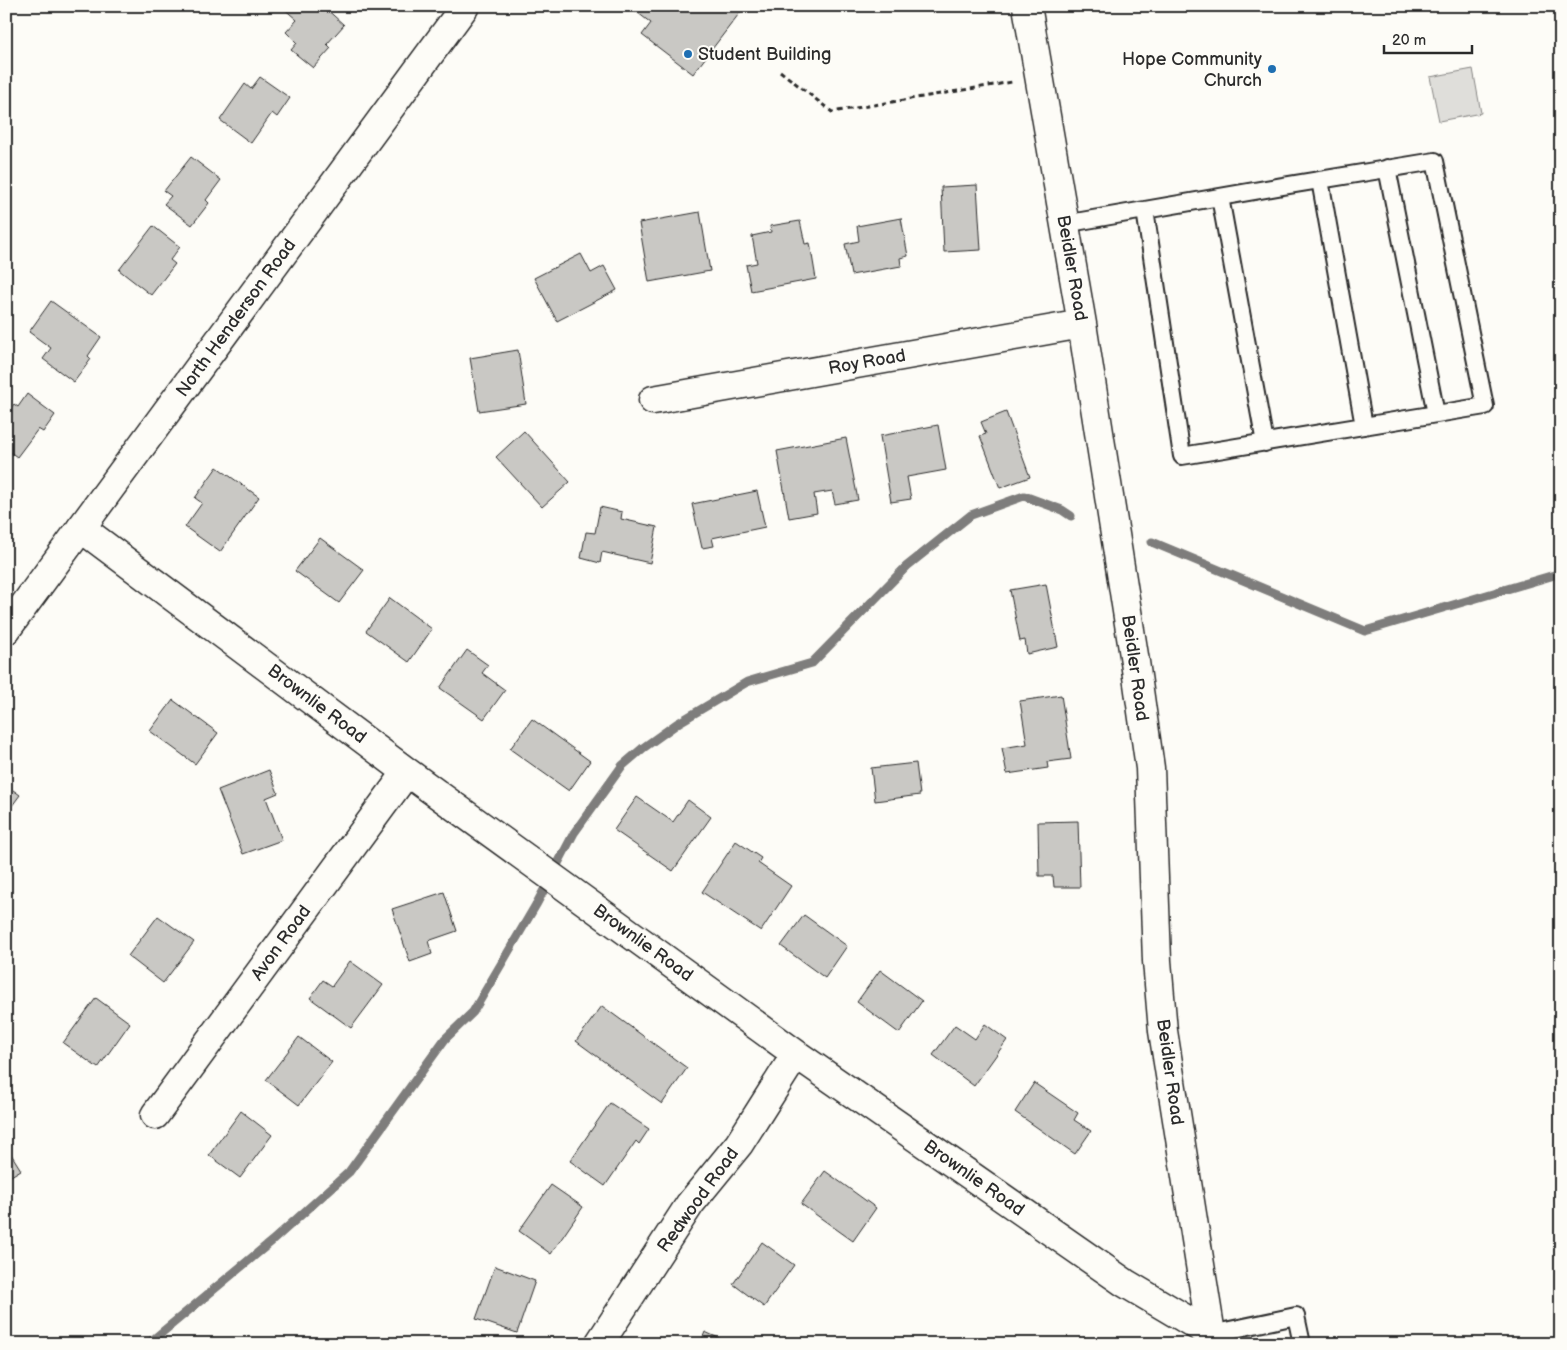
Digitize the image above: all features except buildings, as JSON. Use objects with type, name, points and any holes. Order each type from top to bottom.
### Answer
[{"type":"street","name":"North Henderson Road","points":[[6,630],[465,6]]},
{"type":"street","name":"Beidler Road","points":[[1027,6],[1082,324],[1150,768],[1157,961],[1163,1031],[1212,1339]]},
{"type":"street","name":"Roy Road","points":[[653,400],[1082,324]]},
{"type":"street","name":"Brownlie Road","points":[[81,528],[408,772],[796,1054],[1125,1283],[1212,1339]]},
{"type":"street","name":"Avon Road","points":[[155,1115],[408,772]]},
{"type":"street","name":"Redwood Road","points":[[599,1344],[690,1204],[739,1144],[796,1054]]},
{"type":"lane","points":[[1064,224],[1387,168],[1435,160],[1485,406],[1182,456],[1145,210]]},
{"type":"lane","points":[[1387,168],[1436,414]]},
{"type":"lane","points":[[1320,180],[1364,426]]},
{"type":"lane","points":[[1220,197],[1265,443]]},
{"type":"lane","points":[[1212,1339],[1296,1316],[1302,1344]]},
{"type":"path","points":[[780,71],[832,112],[1039,78]]},
{"type":"shaded area","points":[[1473,69],[1481,113],[1439,121],[1430,77]]},
{"type":"waterway","points":[[148,1344],[272,1241],[349,1172],[445,1039],[473,1012],[537,903],[574,833],[622,766],[678,723],[747,682],[812,663],[907,566],[971,515],[1024,496],[1062,510],[1071,516]]},
{"type":"waterway","points":[[1152,542],[1365,631],[1561,573]]},
{"type":"place","name":"Student Building","points":[[688,54]]},
{"type":"place","name":"Hope Community Church","points":[[1272,69]]}]
